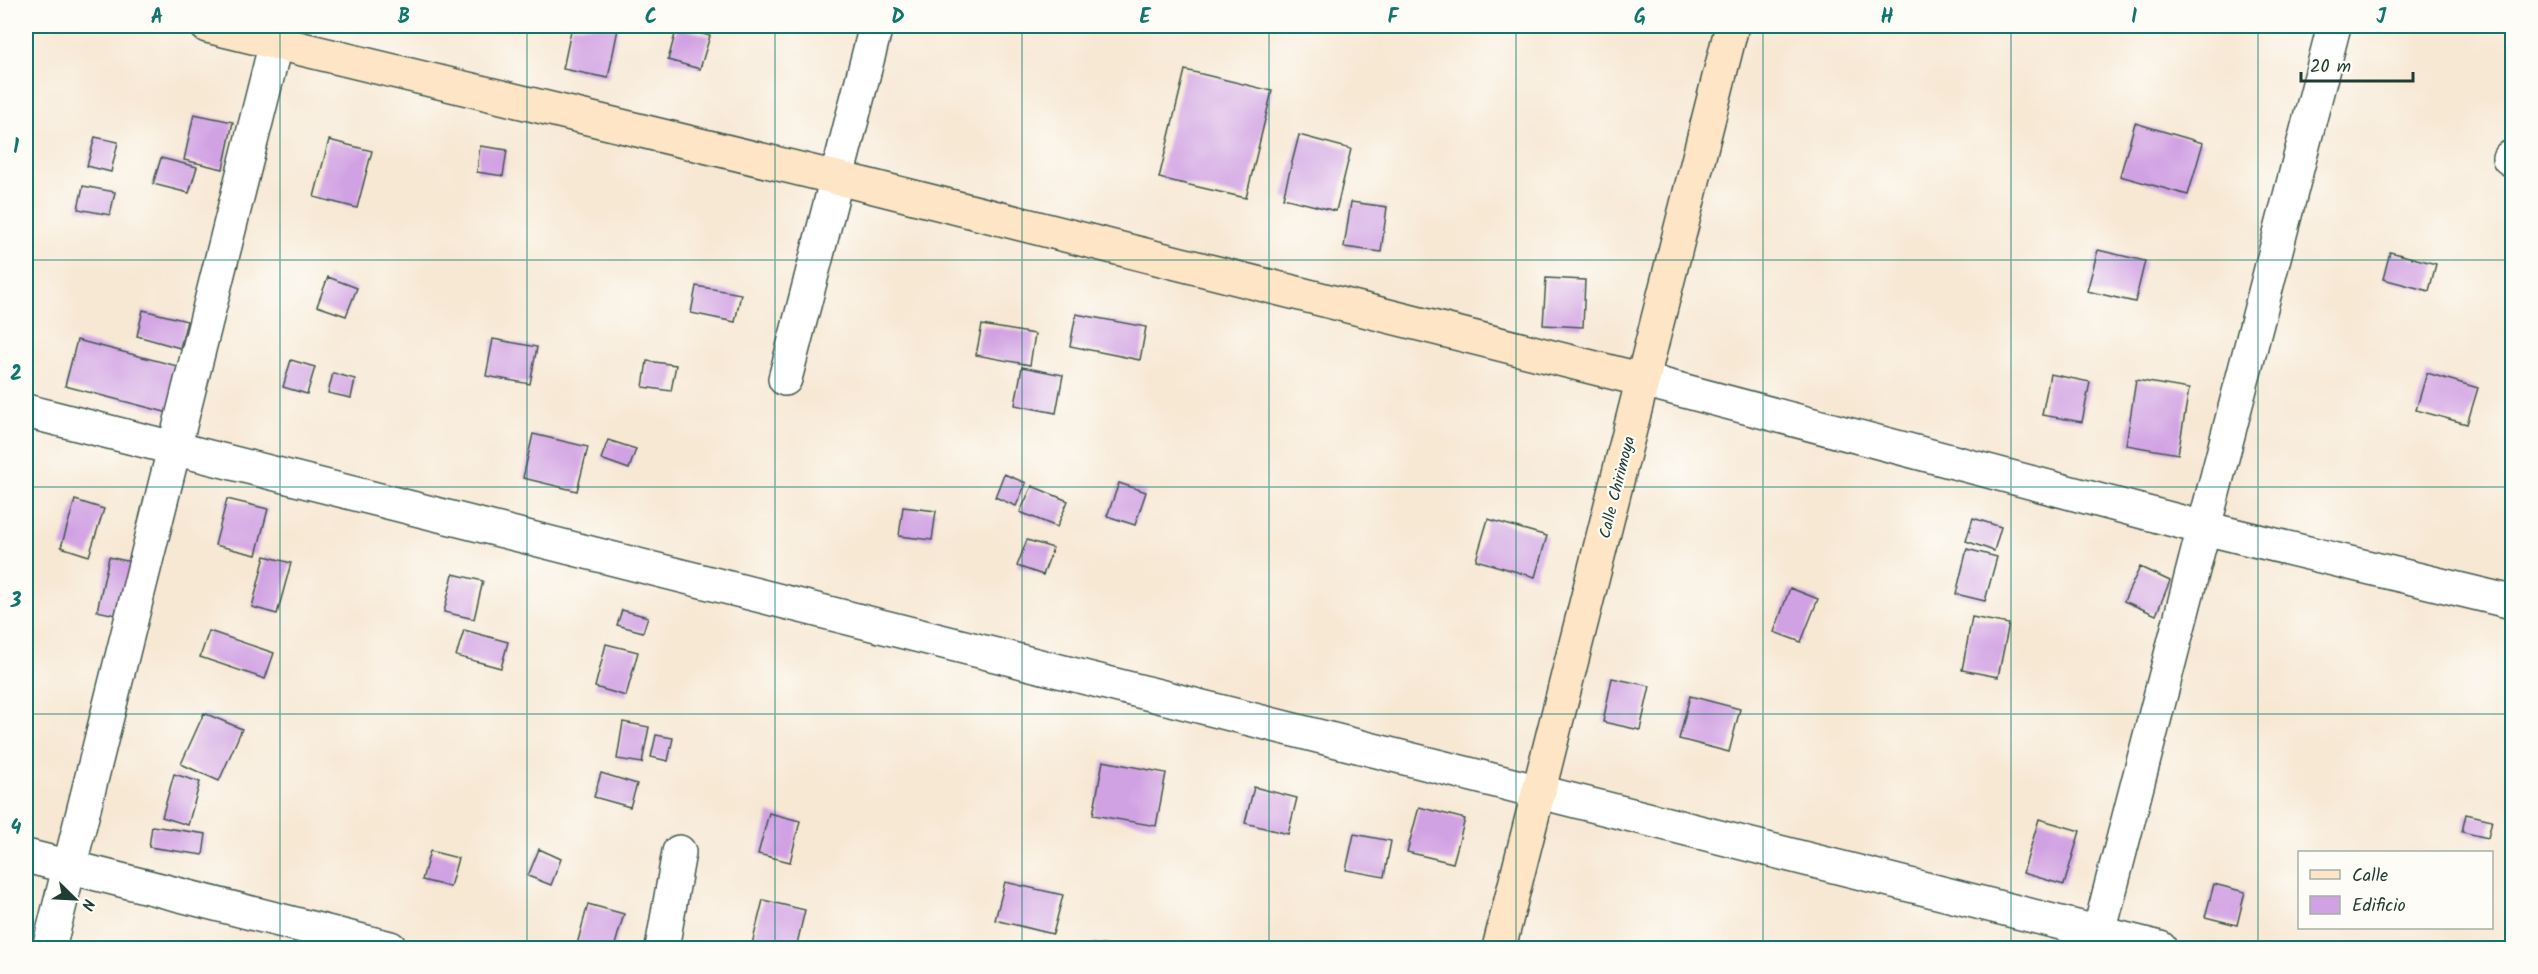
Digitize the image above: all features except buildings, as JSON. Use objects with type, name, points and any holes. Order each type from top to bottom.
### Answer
[{"type":"street","points":[[207,26],[278,34],[836,178],[1643,380],[2204,528],[2512,602]]},
{"type":"street","points":[[785,379],[876,26]]},
{"type":"street","name":"Calle Chirimoya","points":[[1499,948],[1732,26]]},
{"type":"street","points":[[2097,941],[2334,26]]},
{"type":"street","points":[[49,948],[278,34]]},
{"type":"street","points":[[26,411],[1537,793],[2097,941],[2160,948]]},
{"type":"street","points":[[662,948],[679,852]]},
{"type":"street","points":[[26,856],[390,948]]}]
